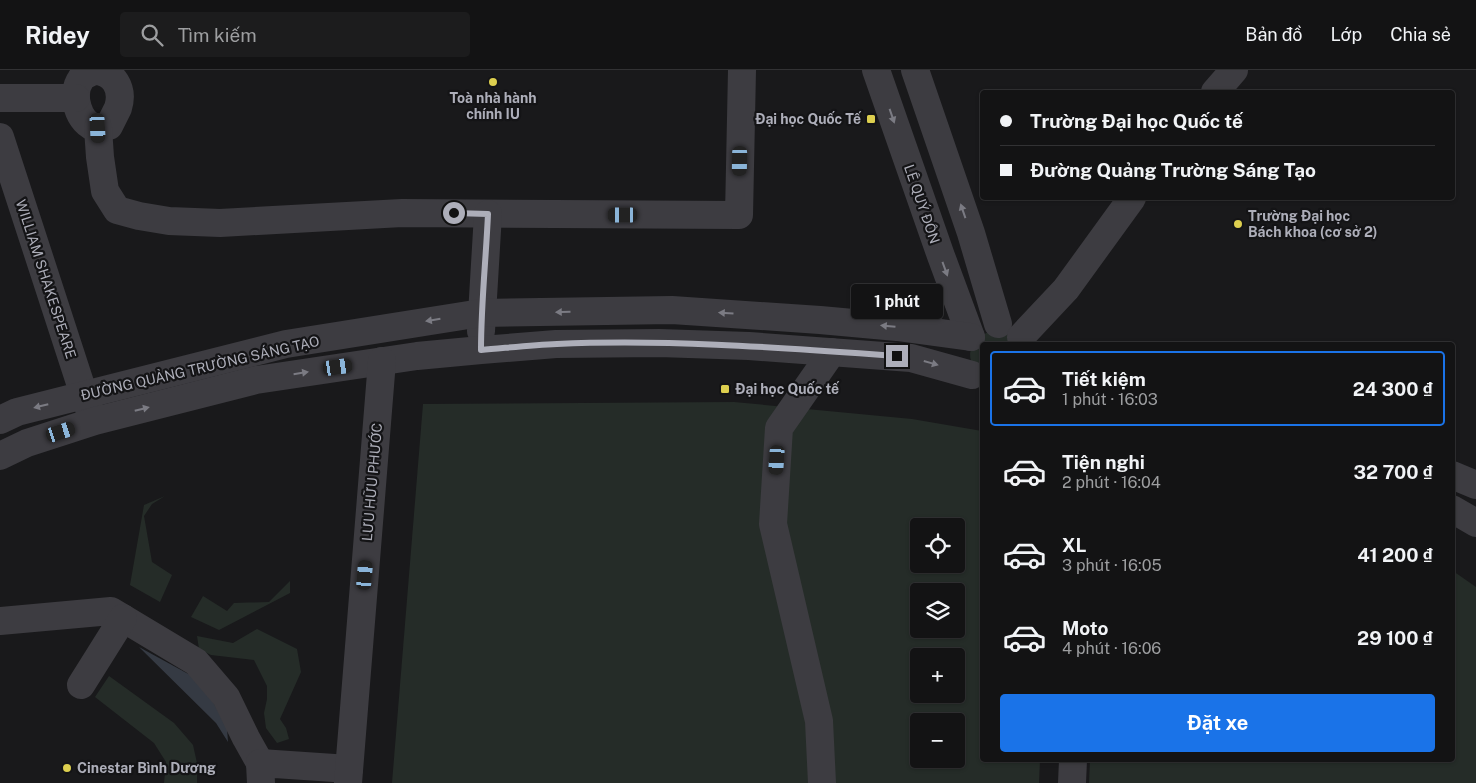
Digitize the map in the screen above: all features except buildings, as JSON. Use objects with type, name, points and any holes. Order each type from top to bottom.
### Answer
[{"type":"street","points":[[102,70],[114,78],[120,93],[118,107],[109,126],[98,128],[86,122],[79,111],[76,88],[81,78],[94,71],[102,70]]},
{"type":"street","points":[[98,128],[105,191],[117,210],[169,221],[220,223],[402,213],[739,215],[742,70]]},
{"type":"street","name":"LÊ QUÝ ĐÔN","points":[[876,70],[970,337]]},
{"type":"street","points":[[915,70],[972,239],[998,324]]},
{"type":"street","points":[[1217,90],[1234,70]]},
{"type":"street","points":[[0,98],[76,98]]},
{"type":"street","name":"WILLIAM SHAKESPEARE","points":[[0,136],[84,395],[95,421]]},
{"type":"street","points":[[977,379],[967,366],[965,357],[966,346],[970,337],[987,325],[998,324],[1015,331],[1025,342],[1131,200]]},
{"type":"street","points":[[481,350],[481,313],[488,214]]},
{"type":"street","name":"ĐƯỜNG QUẢNG TRƯỜNG SÁNG TẠO","points":[[0,420],[17,412],[286,344],[481,313],[672,310],[820,320],[897,327],[970,337]]},
{"type":"street","name":"ĐƯỜNG QUẢNG TRƯỜNG SÁNG TẠO","points":[[0,456],[27,443],[95,421],[256,380],[382,360],[556,344],[659,343],[911,358],[977,379]]},
{"type":"street","points":[[822,783],[818,721],[773,524],[779,428],[832,352]]},
{"type":"street","name":"LƯU HỮU PHƯỚC","points":[[349,776],[382,360]]},
{"type":"street","points":[[1455,476],[1476,485]]},
{"type":"street","points":[[1455,511],[1476,523]]},
{"type":"street","points":[[0,621],[111,610],[196,662],[226,697],[261,773],[349,776]]},
{"type":"street","points":[[81,685],[124,618]]},
{"type":"street","points":[[1072,783],[1073,762]]},
{"type":"shaded area","points":[[991,331],[1008,333],[1016,342],[980,342],[980,373],[972,363],[970,353],[974,343]]},
{"type":"shaded area","points":[[734,402],[912,419],[980,431],[980,762],[1040,762],[1039,783],[392,783],[423,404]]},
{"type":"shaded area","points":[[165,496],[152,504],[144,516],[152,562],[172,575],[160,602],[130,585],[144,505]]},
{"type":"shaded area","points":[[1455,572],[1476,587],[1476,783],[1089,783],[1090,762],[1455,762]]},
{"type":"shaded area","points":[[290,581],[290,593],[219,630],[191,617],[203,596],[227,611],[234,603],[269,602]]},
{"type":"shaded area","points":[[257,629],[297,649],[301,672],[280,719],[286,728],[289,739],[277,743],[266,728],[264,713],[267,686],[254,660],[211,655],[199,649],[197,636],[233,643]]},
{"type":"shaded area","points":[[139,647],[192,676],[212,700],[227,728],[228,742],[216,723]]},
{"type":"shaded area","points":[[109,676],[174,723],[193,745],[197,763],[197,783],[164,783],[166,762],[154,743],[95,697]]},
{"type":"place","name":"Toà nhà hành chính IU","points":[[493,82]]},
{"type":"place","name":"Đại học Quốc Tế","points":[[871,119]]},
{"type":"place","name":"Trường Đại học Bách khoa (cơ sở 2)","points":[[1238,224]]},
{"type":"place","name":"Đại học Quốc tế","points":[[725,389]]},
{"type":"place","name":"Cinestar Bình Dương","points":[[67,768]]},
{"type":"route","points":[[454,213],[488,214],[481,313],[481,350],[556,344],[659,343],[749,346],[897,356]]}]
